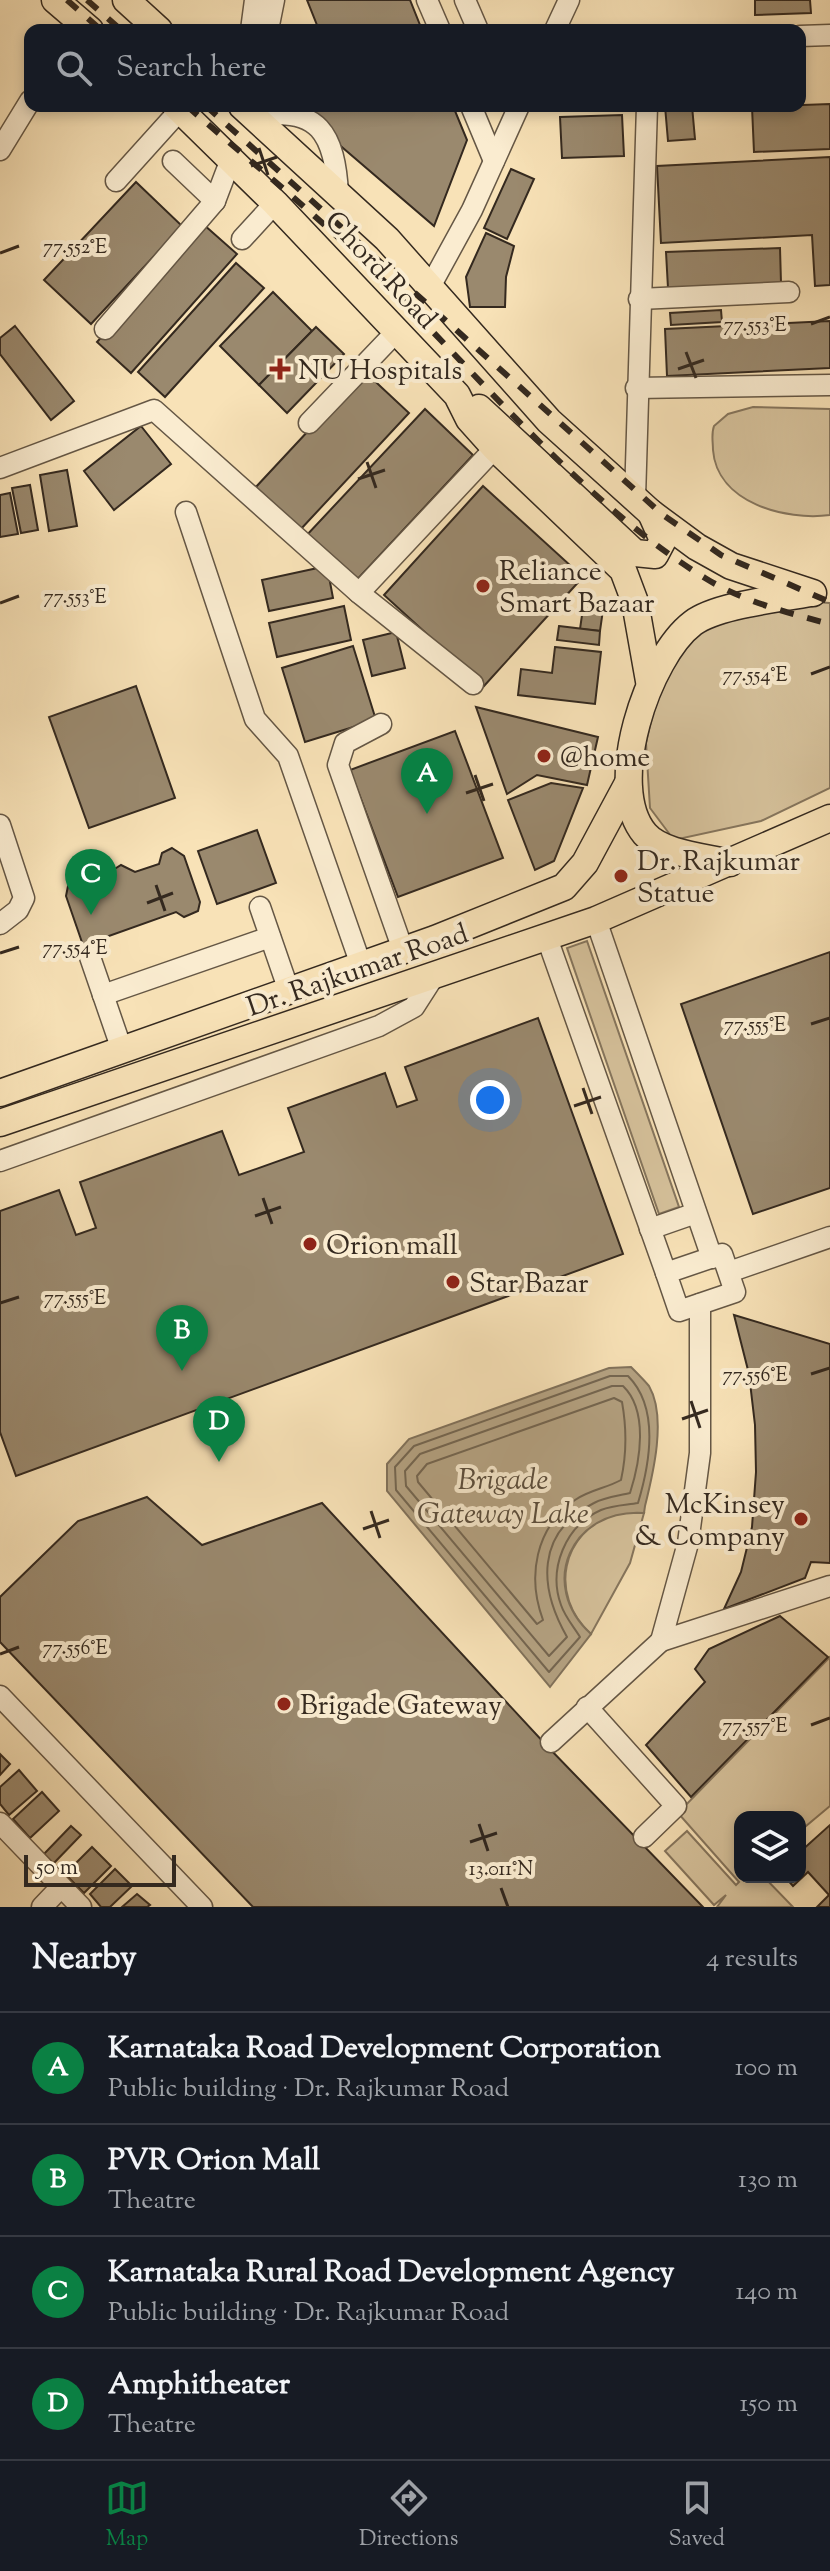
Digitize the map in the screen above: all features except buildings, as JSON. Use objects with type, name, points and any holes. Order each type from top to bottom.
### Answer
[{"type":"main road","points":[[55,0],[79,24]]},
{"type":"main road","points":[[126,0],[152,24]]},
{"type":"main road","name":"Chord Road","points":[[182,112],[275,203],[457,395],[469,419],[495,448],[623,570],[635,602],[649,681]]},
{"type":"main road","name":"Chord Road","points":[[248,112],[387,239],[549,421],[643,506],[697,547],[731,566],[821,593]]},
{"type":"main road","points":[[457,395],[479,408],[623,542],[646,557],[655,555],[663,540],[643,506]]},
{"type":"main road","points":[[730,863],[668,847],[645,834],[634,815],[628,783],[649,681],[678,636],[695,621],[821,593]]},
{"type":"main road","name":"Dr. Rajkumar Road","points":[[0,1093],[403,950],[564,887],[585,863],[628,783]]},
{"type":"main road","name":"Dr. Rajkumar Road","points":[[0,1123],[432,979],[596,920],[830,818]]},
{"type":"street","points":[[252,24],[255,0]]},
{"type":"street","points":[[269,24],[274,0]]},
{"type":"street","points":[[427,0],[437,24]]},
{"type":"street","points":[[465,0],[475,24]]},
{"type":"street","points":[[558,24],[569,0]]},
{"type":"street","points":[[806,36],[830,35]]},
{"type":"street","points":[[0,150],[24,111]]},
{"type":"street","points":[[116,181],[175,112]]},
{"type":"street","points":[[474,112],[494,161]]},
{"type":"street","points":[[431,285],[494,161],[514,112]]},
{"type":"street","points":[[643,506],[636,388],[647,112]]},
{"type":"street","points":[[105,329],[215,201],[231,159]]},
{"type":"street","points":[[173,161],[215,201]]},
{"type":"street","points":[[242,239],[275,203]]},
{"type":"street","points":[[639,299],[789,292]]},
{"type":"street","points":[[309,423],[396,332]]},
{"type":"street","points":[[636,388],[830,385]]},
{"type":"street","points":[[0,468],[154,410],[359,593],[473,684]]},
{"type":"street","points":[[359,593],[495,448]]},
{"type":"street","points":[[186,512],[255,719],[288,756],[361,965]]},
{"type":"street","points":[[381,724],[345,743],[338,765],[403,950]]},
{"type":"street","points":[[0,825],[24,898],[18,910],[0,924]]},
{"type":"street","points":[[260,907],[289,991]]},
{"type":"street","points":[[596,920],[712,1258]]},
{"type":"street","points":[[103,995],[270,937]]},
{"type":"street","points":[[547,938],[679,1311],[735,1292],[722,1254],[666,1273]]},
{"type":"street","points":[[90,957],[122,1050]]},
{"type":"street","points":[[0,1161],[379,1026],[414,1007],[432,979]]},
{"type":"street","points":[[650,1229],[696,1213]]},
{"type":"street","points":[[731,1278],[830,1237]]},
{"type":"street","points":[[731,1278],[830,1252]]},
{"type":"street","points":[[661,1641],[688,1543],[700,1453],[700,1304]]},
{"type":"street","points":[[551,1742],[661,1641],[830,1586]]},
{"type":"street","points":[[0,1696],[202,1907]]},
{"type":"street","points":[[587,1707],[676,1806],[644,1837]]},
{"type":"street","points":[[0,1824],[81,1907]]},
{"type":"street","points":[[42,1907],[61,1887]]},
{"type":"shaded area","points":[[753,407],[830,409],[830,515],[794,515],[775,511],[756,505],[727,483],[717,468],[713,450],[714,426],[728,414]]},
{"type":"shaded area","points":[[815,602],[830,603],[830,788],[761,821],[674,840],[650,808],[646,743],[659,686],[693,637],[715,624]]},
{"type":"shaded area","points":[[587,941],[679,1207],[659,1214],[567,948]]},
{"type":"shaded area","points":[[616,1513],[644,1513],[630,1563],[591,1634],[577,1618],[569,1601],[567,1566],[583,1534],[597,1522]]},
{"type":"shaded area","points":[[830,1657],[830,1806],[806,1826],[806,1811],[734,1811],[734,1876],[678,1813]]},
{"type":"shaded area","points":[[687,1831],[736,1885],[770,1883],[793,1907],[717,1907],[726,1895],[714,1905],[665,1851]]},
{"type":"water","name":"Brigade Gateway Lake","points":[[631,1367],[649,1386],[657,1413],[657,1446],[644,1513],[619,1515],[597,1523],[581,1536],[570,1553],[565,1573],[566,1594],[575,1615],[591,1634],[550,1687],[387,1491],[387,1464],[409,1439],[609,1368]]},
{"type":"railway","points":[[67,0],[94,24]]},
{"type":"railway","points":[[87,0],[114,24]]},
{"type":"railway","points":[[194,112],[373,270],[532,434],[616,513],[719,586],[766,606],[830,624]]},
{"type":"railway","points":[[213,112],[663,515],[721,555],[830,602]]},
{"type":"place","name":"NU Hospitals","points":[[280,369]]},
{"type":"place","name":"Reliance Smart Bazaar","points":[[483,586]]},
{"type":"place","name":"@home","points":[[544,756]]},
{"type":"place","name":"Karnataka Road Development Corporation","points":[[427,814]]},
{"type":"place","name":"Dr. Rajkumar Statue","points":[[621,876]]},
{"type":"place","name":"Karnataka Rural Road Development Agency","points":[[91,915]]},
{"type":"place","name":"Orion mall","points":[[310,1244]]},
{"type":"place","name":"Star Bazar","points":[[453,1282]]},
{"type":"place","name":"PVR Orion Mall","points":[[182,1371]]},
{"type":"place","name":"Amphitheater","points":[[219,1462]]},
{"type":"place","name":"McKinsey & Company","points":[[801,1519]]},
{"type":"place","name":"Brigade Gateway","points":[[284,1704]]}]
